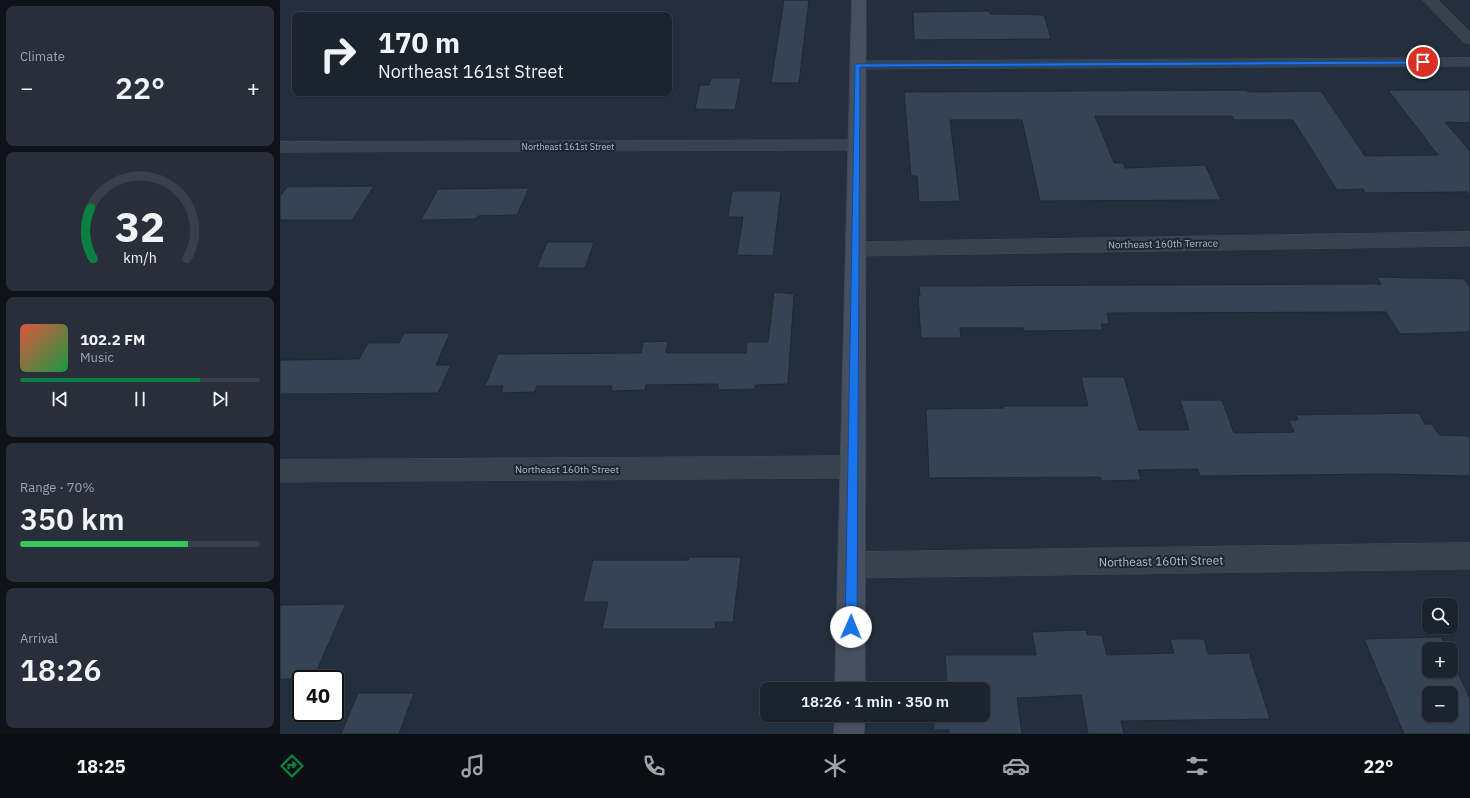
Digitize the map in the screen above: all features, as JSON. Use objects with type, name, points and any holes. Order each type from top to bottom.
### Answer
[{"type":"street","points":[[850,682],[859,0]]},
{"type":"street","points":[[1430,0],[1470,40]]},
{"type":"street","points":[[857,66],[1470,62]]},
{"type":"street","name":"Northeast 161st Street","points":[[280,147],[856,144]]},
{"type":"street","name":"Northeast 160th Terrace","points":[[856,248],[1470,239]]},
{"type":"street","name":"Northeast 160th Street","points":[[280,471],[854,467]]},
{"type":"street","name":"Northeast 160th Street","points":[[852,565],[1470,556]]},
{"type":"street","points":[[849,734],[850,722]]},
{"type":"building","points":[[784,0],[809,0],[799,83],[771,83]]},
{"type":"building","points":[[989,11],[990,14],[1044,15],[1051,39],[914,40],[913,12]]},
{"type":"building","points":[[711,78],[741,78],[735,110],[695,109],[700,85],[709,85]]},
{"type":"building","points":[[1247,90],[1248,92],[1321,91],[1365,156],[1438,155],[1388,90],[1470,90],[1470,123],[1445,122],[1470,151],[1470,196],[1467,192],[1365,193],[1363,189],[1337,190],[1293,120],[1234,120],[1232,116],[1095,116],[1114,163],[1123,163],[1125,168],[1205,165],[1221,200],[1040,201],[1022,120],[950,120],[960,201],[919,202],[917,176],[911,176],[904,92]]},
{"type":"building","points":[[374,186],[352,220],[280,220],[280,196],[287,187]]},
{"type":"building","points":[[529,188],[517,215],[478,216],[476,219],[421,220],[438,189]]},
{"type":"building","points":[[732,191],[781,191],[773,256],[737,255],[743,217],[728,217]]},
{"type":"building","points":[[547,242],[594,242],[585,268],[537,268]]},
{"type":"building","points":[[1377,277],[1464,279],[1470,287],[1470,332],[1400,334],[1386,312],[1107,313],[1109,324],[1101,324],[1103,330],[1024,331],[1023,328],[960,328],[961,338],[921,338],[918,295],[920,296],[919,286],[1381,284]]},
{"type":"building","points":[[774,292],[794,294],[788,384],[755,385],[755,389],[718,390],[718,384],[646,385],[645,390],[611,391],[612,386],[537,386],[535,392],[501,393],[503,386],[485,386],[498,354],[641,353],[643,342],[668,341],[666,353],[746,353],[747,342],[768,342]]},
{"type":"building","points":[[404,333],[450,333],[436,365],[451,365],[438,393],[280,394],[280,360],[359,359],[368,343],[399,343]]},
{"type":"building","points":[[1081,377],[1124,377],[1139,430],[1189,430],[1180,400],[1222,400],[1234,433],[1294,432],[1289,420],[1298,420],[1296,415],[1419,413],[1425,424],[1432,424],[1439,435],[1470,436],[1470,476],[1385,474],[1200,476],[1198,469],[1138,470],[1141,480],[1101,481],[1100,477],[929,478],[926,409],[1004,408],[1003,406],[1088,406]]},
{"type":"building","points":[[689,557],[741,557],[733,622],[716,622],[715,629],[602,629],[608,602],[583,602],[593,560],[688,560]]},
{"type":"building","points":[[346,604],[317,670],[292,670],[292,679],[280,679],[280,605]]},
{"type":"building","points":[[1086,630],[1087,635],[1102,635],[1107,655],[1174,653],[1170,639],[1204,639],[1208,654],[1249,653],[1270,719],[1121,721],[1124,734],[1088,734],[1081,695],[1017,698],[1022,734],[949,734],[949,730],[934,730],[933,722],[990,722],[990,682],[947,682],[945,655],[1036,655],[1032,632]]},
{"type":"building","points":[[1441,637],[1443,642],[1422,642],[1422,678],[1458,678],[1458,673],[1470,698],[1470,734],[1404,734],[1364,639]]},
{"type":"building","points":[[358,693],[414,693],[399,734],[341,734]]},
{"type":"route","points":[[851,627],[854,467],[857,66],[1423,62]]}]
